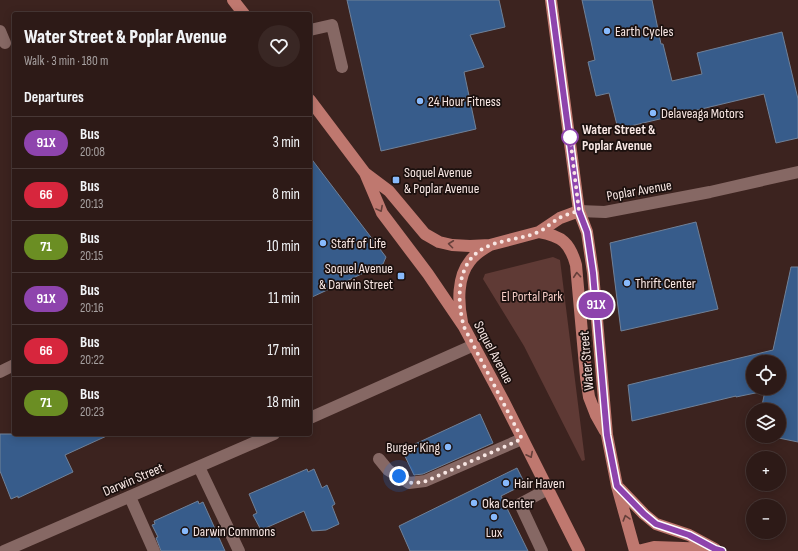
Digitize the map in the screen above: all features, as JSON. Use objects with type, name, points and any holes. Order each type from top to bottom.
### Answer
[{"type":"main road","points":[[233,0],[242,12]]},
{"type":"main road","name":"Water Street","points":[[551,0],[579,211],[587,232],[593,273],[607,435],[617,486],[636,551]]},
{"type":"main road","name":"Soquel Avenue","points":[[312,103],[365,173],[382,213],[428,274],[464,327],[579,551]]},
{"type":"main road","points":[[365,173],[389,191],[418,227],[432,240],[452,245],[490,245]]},
{"type":"main road","name":"Poplar Avenue","points":[[490,245],[539,232],[560,218],[579,211]]},
{"type":"main road","points":[[539,232],[554,234],[566,242],[573,253],[576,265],[589,397],[596,415],[607,435]]},
{"type":"main road","points":[[464,327],[460,312],[459,300],[463,272],[470,261],[478,253],[490,245]]},
{"type":"main road","points":[[617,486],[644,514],[656,524],[689,535],[719,550]]},
{"type":"main road","points":[[636,551],[654,547],[719,550]]},
{"type":"street","points":[[312,29],[332,24],[342,67]]},
{"type":"street","points":[[0,31],[5,43]]},
{"type":"street","name":"Poplar Avenue","points":[[579,211],[606,212],[710,192],[798,172]]},
{"type":"street","points":[[312,417],[474,345]]},
{"type":"street","points":[[0,372],[12,366]]},
{"type":"street","name":"Darwin Street","points":[[4,551],[269,436]]},
{"type":"street","points":[[379,459],[388,470],[409,483],[424,482],[522,439]]},
{"type":"street","points":[[199,467],[239,551]]},
{"type":"street","points":[[542,551],[520,504],[548,489]]},
{"type":"street","points":[[130,497],[154,551]]},
{"type":"green space","name":"El Portal Park","points":[[553,257],[560,260],[585,460],[582,461],[524,346],[483,279],[485,274]]},
{"type":"building","name":"24 Hour Fitness","points":[[347,0],[499,0],[505,27],[470,35],[484,67],[464,72],[476,129],[381,151]]},
{"type":"building","points":[[582,0],[652,0],[661,44],[663,44],[672,81],[702,74],[697,53],[782,32],[798,99],[798,138],[776,143],[764,94],[618,129],[609,93],[596,96],[588,62],[595,60]]},
{"type":"building","points":[[312,160],[386,257],[383,264],[312,297]]},
{"type":"building","points":[[696,222],[718,309],[621,331],[610,243]]},
{"type":"building","points":[[791,267],[798,267],[798,442],[786,440],[786,403],[762,403],[764,395],[786,395],[786,355],[752,355],[773,350]]},
{"type":"building","points":[[746,357],[746,395],[632,421],[628,385]]},
{"type":"building","name":"Burger King","points":[[480,414],[493,443],[423,474],[414,475],[402,450]]},
{"type":"building","points":[[0,434],[12,434],[12,436],[107,436],[65,455],[73,472],[18,498],[18,496],[11,499],[0,471]]},
{"type":"building","name":"Oka Center","points":[[517,468],[525,484],[501,496],[528,551],[410,551],[399,526]]},
{"type":"building","points":[[307,469],[308,472],[314,469],[322,488],[327,485],[335,504],[332,506],[339,524],[326,530],[312,531],[304,511],[261,530],[253,515],[257,513],[249,494]]},
{"type":"building","name":"Darwin Commons","points":[[198,501],[199,504],[203,502],[225,551],[161,551],[156,538],[158,537],[152,525],[155,524],[154,521]]},
{"type":"bus line","name":"91X","points":[[551,0],[579,211],[587,232],[593,273],[607,435],[617,486],[644,514],[656,524],[689,535],[715,549],[722,551]]},
{"type":"place","name":"Earth Cycles","points":[[607,31]]},
{"type":"place","name":"24 Hour Fitness","points":[[420,101]]},
{"type":"place","name":"Delaveaga Motors","points":[[653,113]]},
{"type":"place","name":"Water Street & Poplar Avenue","points":[[570,137]]},
{"type":"place","name":"Soquel Avenue & Poplar Avenue","points":[[396,180]]},
{"type":"place","name":"Staff of Life","points":[[323,243]]},
{"type":"place","name":"Soquel Avenue & Darwin Street","points":[[401,276]]},
{"type":"place","name":"Thrift Center","points":[[627,283]]},
{"type":"place","name":"Burger King","points":[[448,447]]},
{"type":"place","name":"Hair Haven","points":[[506,483]]},
{"type":"place","name":"Oka Center","points":[[474,503]]},
{"type":"place","name":"Lux","points":[[494,517]]},
{"type":"place","name":"Darwin Commons","points":[[185,531]]},
{"type":"route","points":[[399,476],[409,483],[424,482],[522,439],[464,327],[460,312],[460,287],[463,272],[470,261],[478,253],[490,245],[539,232],[560,218],[579,211],[570,137]]}]
